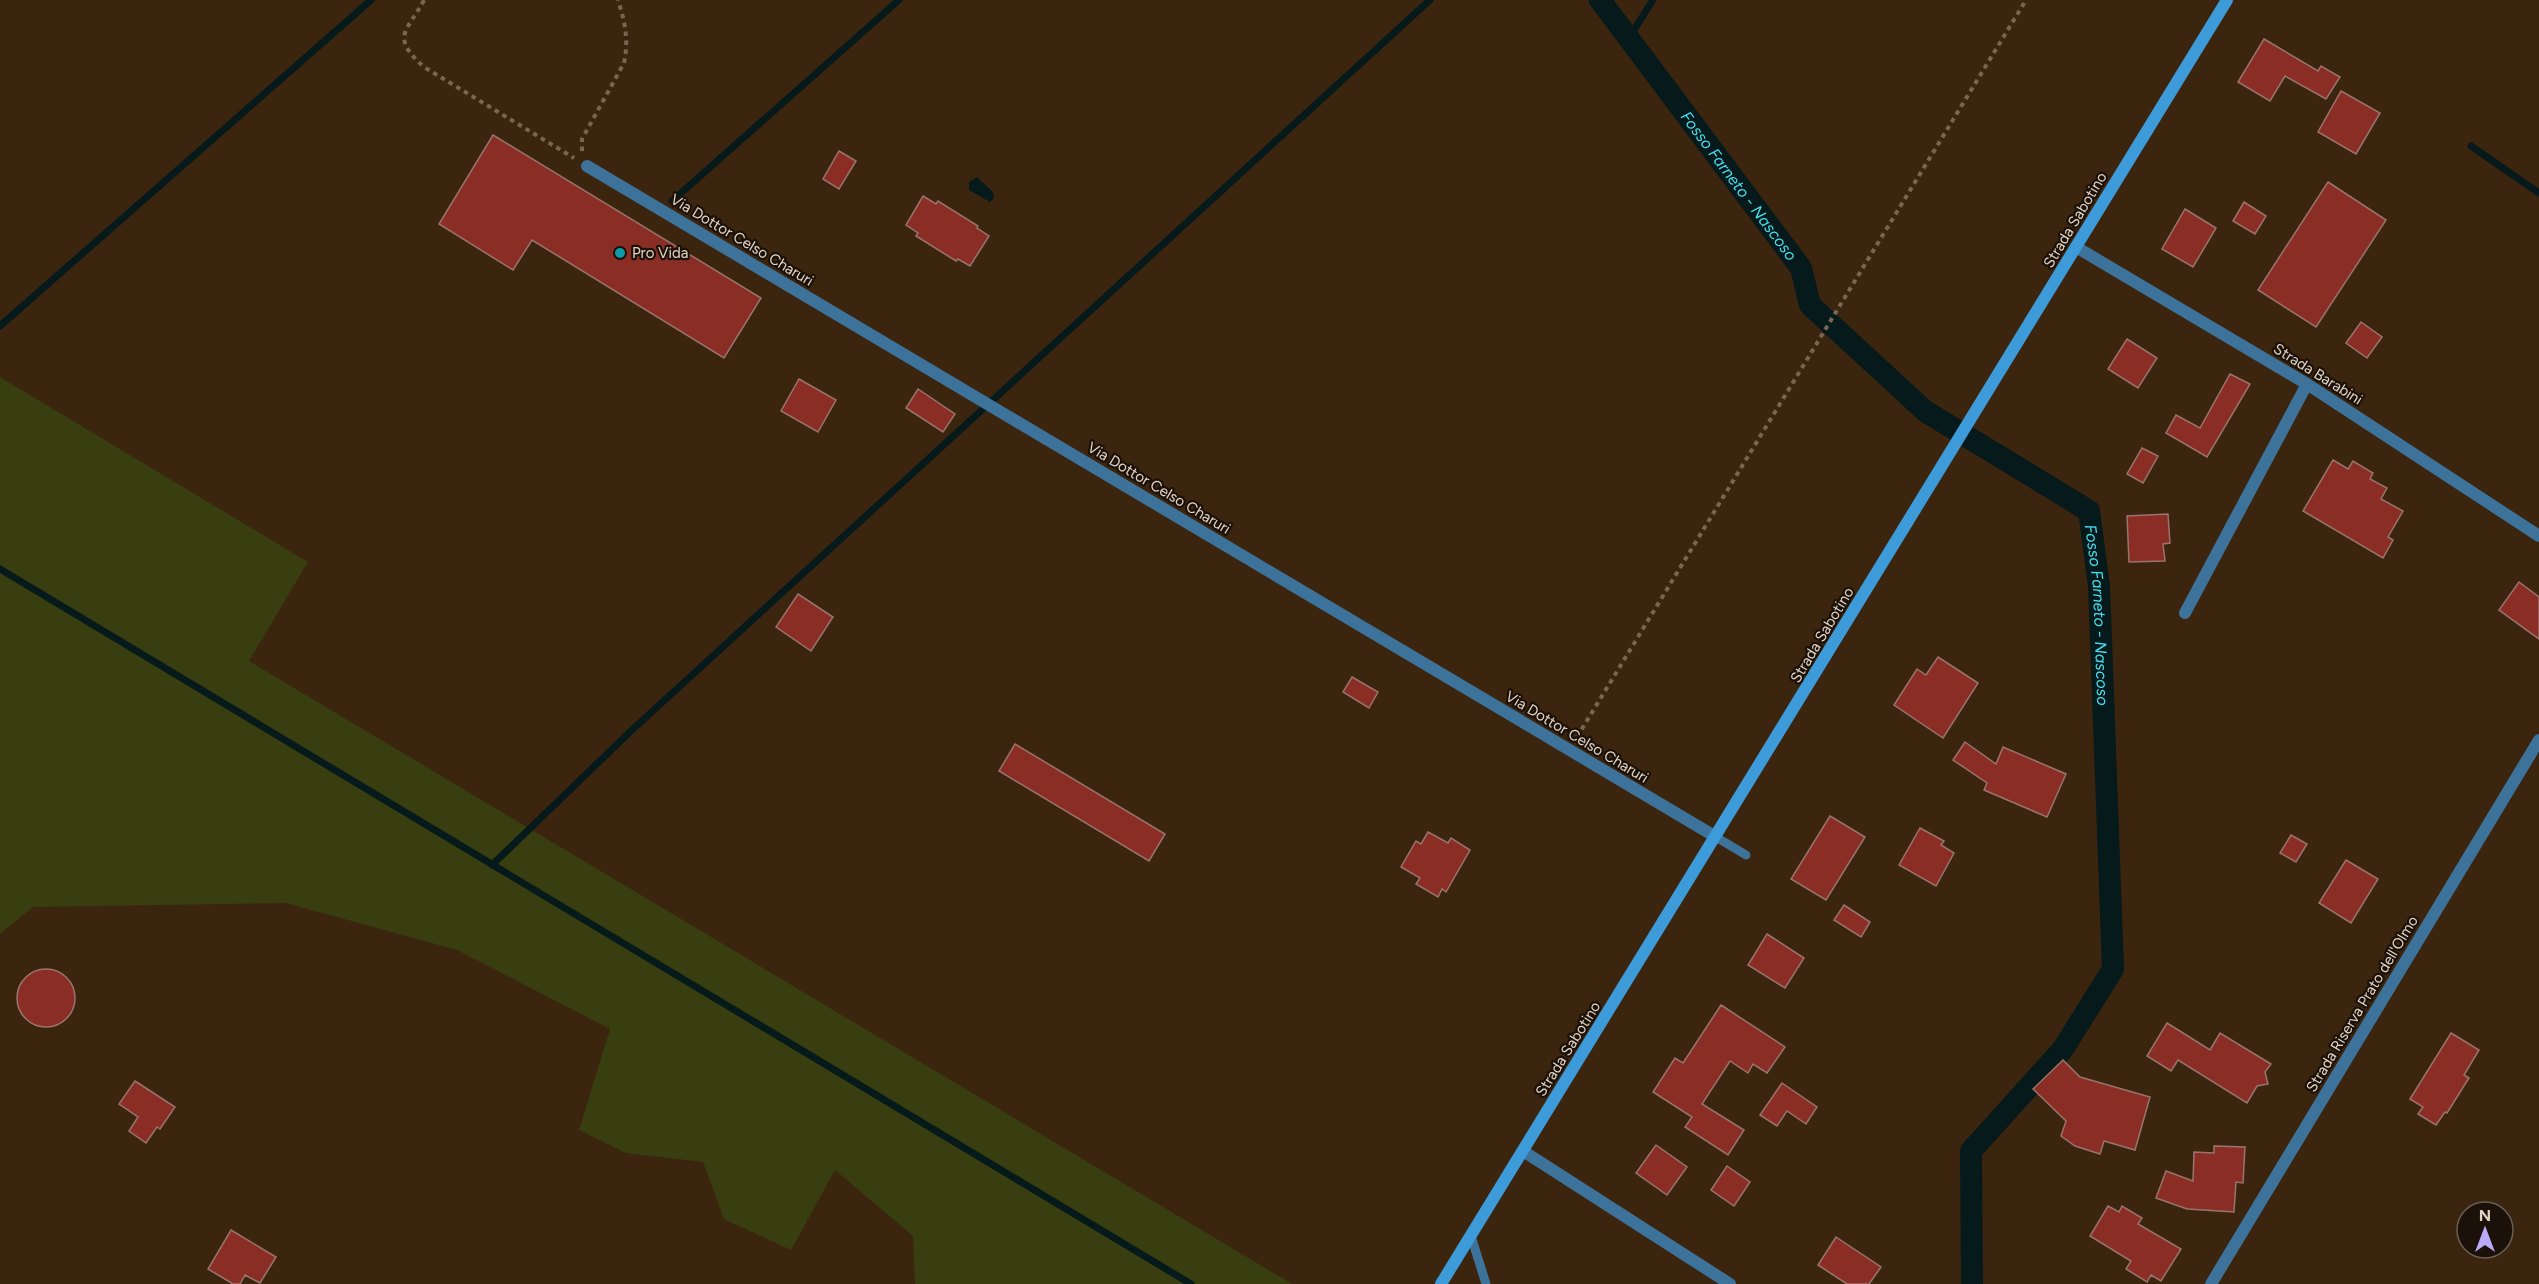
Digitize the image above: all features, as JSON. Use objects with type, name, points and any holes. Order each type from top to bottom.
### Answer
[{"type":"street","name":"Strada Sabotino","points":[[1441,1284],[2227,0]]},
{"type":"street","name":"Via Dottor Celso Charuri","points":[[587,166],[1716,837]]},
{"type":"street","name":"Strada Barabini","points":[[2076,247],[2307,384],[2539,536]]},
{"type":"street","points":[[2185,613],[2307,384]]},
{"type":"street","name":"Strada Riserva Prato dell'Olmo","points":[[2211,1284],[2539,740]]},
{"type":"street","points":[[1523,1151],[1730,1284]]},
{"type":"lane","points":[[1716,837],[1746,855]]},
{"type":"lane","points":[[1470,1236],[1486,1284]]},
{"type":"path","points":[[424,0],[405,29],[404,43],[412,57],[424,67],[587,166]]},
{"type":"path","points":[[587,166],[582,152],[582,139],[624,63],[627,49],[627,29],[618,0]]},
{"type":"path","points":[[1569,750],[2026,0]]},
{"type":"green space","points":[[0,377],[308,562],[249,661],[1292,1284],[915,1284],[913,1236],[835,1170],[791,1250],[724,1219],[703,1162],[626,1153],[579,1130],[610,1029],[457,950],[286,903],[33,907],[0,934]]},
{"type":"shaded area","points":[[977,177],[993,192],[994,198],[990,202],[969,190],[969,182]]},
{"type":"building","points":[[2264,39],[2318,71],[2321,66],[2340,77],[2326,99],[2285,76],[2270,101],[2238,82]]},
{"type":"building","points":[[2341,91],[2380,113],[2356,154],[2318,132]]},
{"type":"building","name":"Pro Vida","points":[[493,135],[761,298],[724,358],[532,240],[513,270],[439,224]]},
{"type":"building","points":[[839,151],[856,161],[839,189],[823,179]]},
{"type":"building","points":[[2328,182],[2386,220],[2316,327],[2258,290]]},
{"type":"building","points":[[923,196],[936,204],[938,201],[978,226],[977,228],[989,236],[970,266],[958,259],[956,261],[916,236],[918,233],[906,225]]},
{"type":"building","points":[[2244,202],[2266,216],[2255,234],[2233,221]]},
{"type":"building","points":[[2185,209],[2216,228],[2193,267],[2162,249]]},
{"type":"building","points":[[2361,322],[2382,337],[2367,358],[2346,343]]},
{"type":"building","points":[[2127,339],[2157,358],[2138,388],[2108,369]]},
{"type":"building","points":[[2230,374],[2250,384],[2207,457],[2166,433],[2176,415],[2200,428]]},
{"type":"building","points":[[799,379],[836,400],[818,432],[781,411]]},
{"type":"building","points":[[918,389],[955,414],[943,432],[906,408]]},
{"type":"building","points":[[2142,448],[2158,456],[2143,483],[2127,474]]},
{"type":"building","points":[[2333,460],[2348,469],[2353,461],[2373,473],[2370,479],[2387,488],[2381,499],[2403,511],[2388,537],[2393,540],[2383,558],[2303,511]]},
{"type":"building","points":[[2168,514],[2170,543],[2163,544],[2165,561],[2129,562],[2127,516]]},
{"type":"building","points":[[2519,582],[2539,597],[2539,639],[2499,610]]},
{"type":"building","points":[[798,594],[833,617],[811,651],[776,627]]},
{"type":"building","points":[[1938,657],[1978,683],[1943,738],[1894,705],[1917,669],[1926,675]]},
{"type":"building","points":[[1352,677],[1378,692],[1369,708],[1343,692]]},
{"type":"building","points":[[1965,742],[1996,764],[2003,747],[2066,774],[2047,817],[1984,790],[1987,783],[1953,760]]},
{"type":"building","points":[[1015,744],[1165,834],[1149,861],[999,771]]},
{"type":"building","points":[[1830,816],[1865,837],[1826,900],[1791,879]]},
{"type":"building","points":[[1920,828],[1944,841],[1941,845],[1954,853],[1936,886],[1899,865]]},
{"type":"building","points":[[1428,832],[1448,843],[1451,838],[1470,850],[1446,892],[1442,889],[1438,897],[1416,884],[1420,878],[1401,867],[1416,841],[1421,844]]},
{"type":"building","points":[[2291,835],[2307,844],[2296,862],[2280,853]]},
{"type":"building","points":[[2346,860],[2378,879],[2351,923],[2319,903]]},
{"type":"building","points":[[1844,905],[1870,922],[1861,937],[1834,920]]},
{"type":"building","points":[[1767,934],[1804,958],[1785,988],[1748,965]]},
{"type":"building","points":[[46,969],[57,971],[67,977],[73,987],[75,998],[73,1009],[67,1019],[57,1025],[46,1027],[35,1025],[25,1019],[19,1009],[17,998],[19,987],[25,977],[35,971]]},
{"type":"building","points":[[1721,1005],[1785,1047],[1767,1073],[1753,1064],[1748,1073],[1730,1061],[1702,1104],[1744,1130],[1728,1155],[1685,1127],[1692,1117],[1653,1092],[1675,1058],[1683,1063]]},
{"type":"building","points":[[2167,1023],[2210,1050],[2220,1033],[2271,1064],[2265,1072],[2268,1084],[2257,1086],[2247,1103],[2178,1060],[2171,1071],[2147,1056]]},
{"type":"building","points":[[2451,1033],[2479,1050],[2464,1075],[2469,1078],[2447,1113],[2445,1112],[2436,1125],[2418,1114],[2423,1107],[2410,1099]]},
{"type":"building","points":[[2063,1060],[2080,1077],[2150,1097],[2135,1150],[2104,1141],[2100,1154],[2075,1146],[2061,1136],[2066,1121],[2033,1089]]},
{"type":"building","points":[[135,1081],[175,1107],[160,1129],[157,1127],[146,1143],[129,1131],[138,1117],[119,1104]]},
{"type":"building","points":[[1782,1083],[1817,1107],[1806,1124],[1787,1111],[1777,1126],[1760,1115]]},
{"type":"building","points":[[1656,1145],[1687,1167],[1667,1195],[1636,1173]]},
{"type":"building","points":[[2214,1146],[2245,1147],[2243,1183],[2236,1182],[2234,1212],[2187,1209],[2156,1198],[2166,1171],[2193,1181],[2194,1152],[2214,1153]]},
{"type":"building","points":[[1727,1166],[1750,1182],[1734,1206],[1711,1190]]},
{"type":"building","points":[[2108,1206],[2119,1212],[2122,1206],[2142,1218],[2138,1224],[2181,1249],[2161,1281],[2151,1275],[2147,1282],[2126,1269],[2131,1261],[2090,1236]]},
{"type":"building","points":[[231,1230],[276,1257],[260,1283],[245,1275],[240,1284],[233,1284],[208,1269]]},
{"type":"building","points":[[1836,1237],[1881,1267],[1869,1284],[1847,1284],[1818,1265]]},
{"type":"waterway","points":[[0,326],[371,0]]},
{"type":"waterway","points":[[672,201],[899,0]]},
{"type":"waterway","points":[[492,865],[632,730],[1430,0]]},
{"type":"waterway","name":"Fosso Farneto - Nascoso","points":[[1600,0],[1801,268],[1810,305],[1925,411],[2089,511],[2099,586],[2113,969],[2063,1049],[1971,1151],[1972,1284]]},
{"type":"waterway","points":[[1629,38],[1653,0]]},
{"type":"waterway","points":[[2471,146],[2539,193]]},
{"type":"waterway","points":[[0,569],[1191,1284]]},
{"type":"place","name":"Pro Vida","points":[[620,253]]}]
